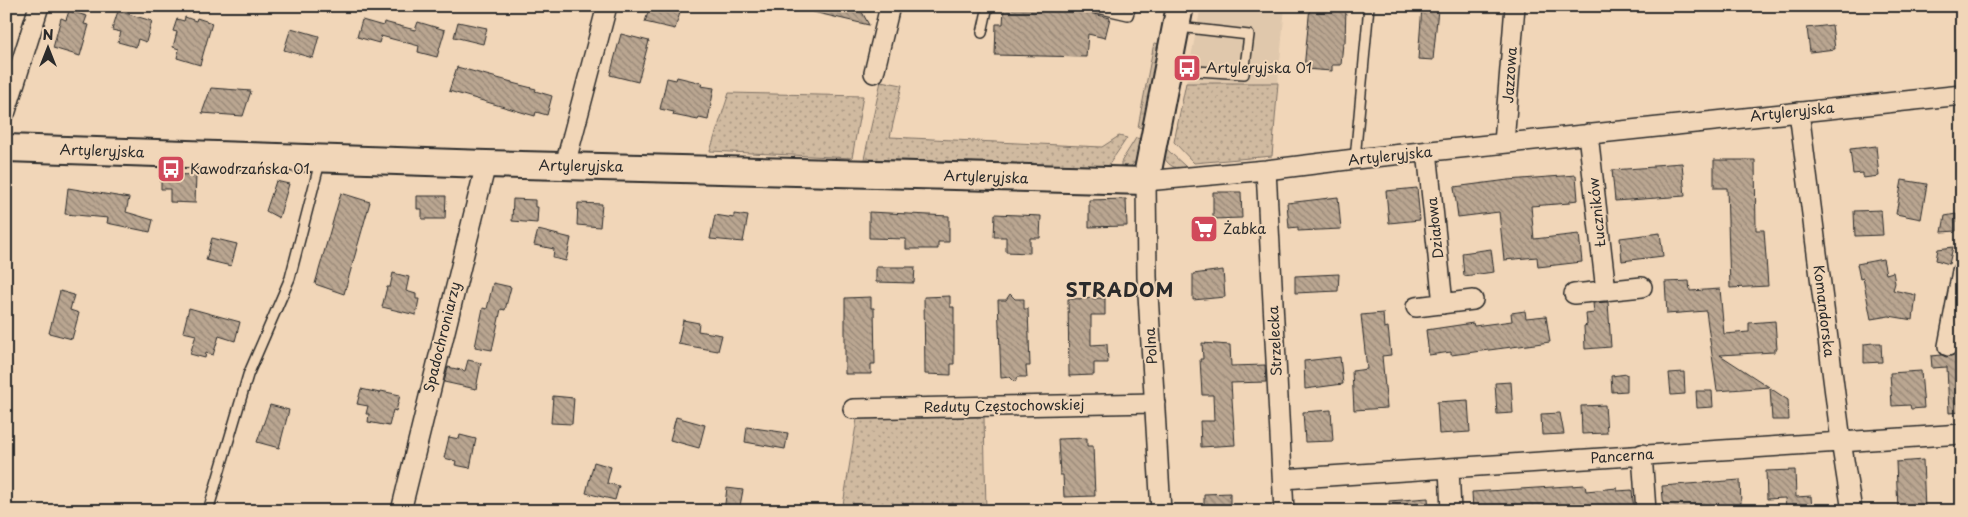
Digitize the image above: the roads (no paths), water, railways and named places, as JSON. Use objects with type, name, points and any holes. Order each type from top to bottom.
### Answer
[{"type":"street","points":[[6,112],[39,6]]},
{"type":"street","points":[[565,165],[607,6]]},
{"type":"street","points":[[874,73],[890,6]]},
{"type":"street","name":"Jazzowa","points":[[1504,143],[1515,6]]},
{"type":"street","points":[[1146,181],[1178,16]]},
{"type":"street","name":"Artyleryjska","points":[[6,148],[486,164],[1146,181],[1266,170],[1962,94]]},
{"type":"street","name":"Komandorska","points":[[1799,112],[1841,441],[1852,511]]},
{"type":"street","name":"Łuczników","points":[[1588,134],[1606,291]]},
{"type":"street","name":"Działowa","points":[[1428,151],[1443,304]]},
{"type":"street","name":"Spadochroniarzy","points":[[401,511],[486,164]]},
{"type":"street","name":"Strzelecka","points":[[1266,170],[1284,511]]},
{"type":"street","name":"Polna","points":[[1146,181],[1147,277],[1161,511]]},
{"type":"street","points":[[1948,346],[1962,271]]},
{"type":"street","points":[[1574,294],[1642,287]]},
{"type":"street","points":[[1416,307],[1473,300]]},
{"type":"street","name":"Reduty Częstochowskiej","points":[[853,408],[1155,403]]},
{"type":"street","name":"Pancerna","points":[[1283,479],[1962,434]]},
{"type":"street","points":[[1642,454],[1646,511]]},
{"type":"street","points":[[1449,468],[1451,511]]},
{"type":"lane","points":[[982,33],[988,6]]},
{"type":"lane","points":[[1088,6],[1128,15],[1131,6]]},
{"type":"lane","points":[[1355,159],[1369,6]]},
{"type":"lane","points":[[1178,16],[1249,35],[1244,74],[1197,71]]},
{"type":"lane","points":[[208,511],[248,376],[290,278],[321,159]]},
{"type":"place","name":"Artyleryjska 01","points":[[1187,68]]},
{"type":"place","name":"Kawodrzańska 01","points":[[171,169]]},
{"type":"place","name":"Żabka","points":[[1204,229]]},
{"type":"district","name":"STRADOM","points":[[1120,290]]}]
